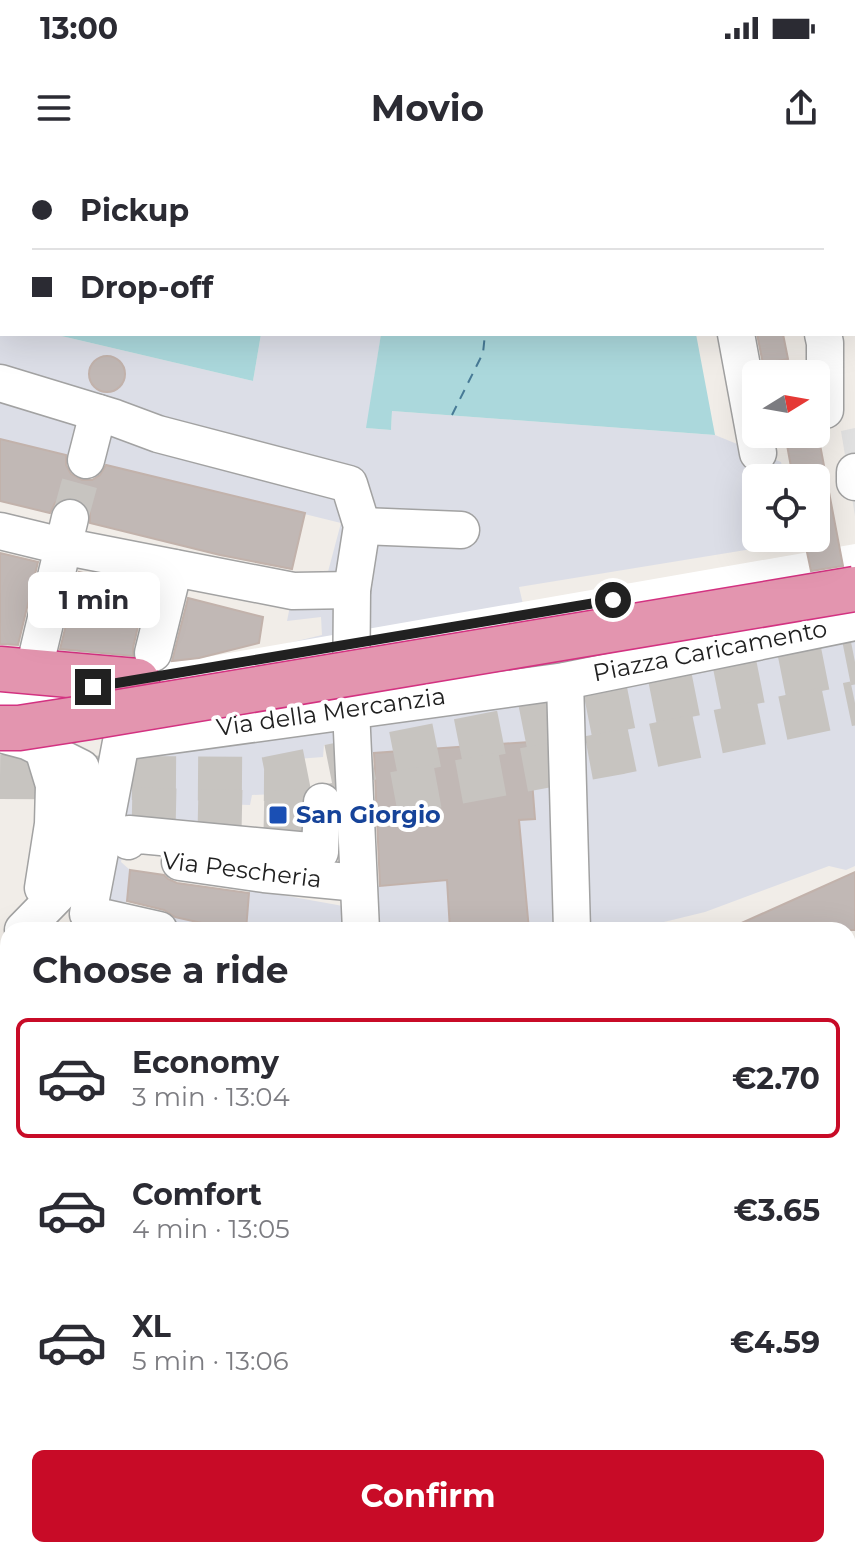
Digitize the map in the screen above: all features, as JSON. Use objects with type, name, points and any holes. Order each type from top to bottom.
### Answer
[{"type":"highway","points":[[0,699],[145,667],[855,560]]},
{"type":"highway","points":[[0,728],[90,717],[855,589]]},
{"type":"highway","points":[[19,660],[145,667]]},
{"type":"street","points":[[736,336],[742,364]]},
{"type":"street","points":[[823,336],[832,411]]},
{"type":"street","points":[[0,383],[158,434],[349,484],[362,526],[352,590],[351,709],[360,922]]},
{"type":"street","points":[[86,460],[98,413]]},
{"type":"street","points":[[855,472],[855,482]]},
{"type":"street","points":[[362,526],[461,530]]},
{"type":"street","points":[[0,531],[66,532],[174,568],[293,591],[352,590]]},
{"type":"street","points":[[19,660],[66,532]]},
{"type":"street","points":[[145,667],[174,568]]},
{"type":"street","name":"Piazza Caricamento","points":[[571,922],[553,682],[855,622]]},
{"type":"street","name":"Via della Mercanzia","points":[[124,922],[88,914],[121,742],[553,682]]},
{"type":"street","points":[[0,734],[43,749],[54,785],[53,824],[44,884],[25,922]]},
{"type":"street","name":"Via Pescheria","points":[[322,802],[320,852],[129,834],[127,848],[264,874],[358,883]]},
{"type":"shaded area","points":[[0,336],[62,336],[253,381],[261,336],[381,336],[367,428],[391,430],[392,411],[715,435],[781,462],[742,464],[742,550],[519,587],[537,665],[855,603],[855,866],[846,870],[829,866],[705,912],[664,922],[528,922],[519,820],[535,819],[529,742],[367,753],[376,886],[447,880],[450,922],[247,922],[249,889],[343,906],[337,744],[324,745],[323,757],[297,759],[297,793],[252,795],[250,805],[218,804],[216,830],[128,820],[121,862],[130,870],[126,906],[197,922],[98,922],[88,914],[112,723],[213,661],[322,635],[321,617],[287,621],[293,591],[325,583],[341,523],[0,439]]},
{"type":"shaded area","points":[[855,428],[855,516],[841,431]]},
{"type":"water","points":[[62,336],[261,336],[253,381]]},
{"type":"water","points":[[381,336],[696,336],[715,435],[392,411],[391,430],[366,428]]},
{"type":"pier","points":[[855,544],[855,603],[0,740],[0,681],[189,660],[809,552],[830,552],[830,548]]},
{"type":"building","points":[[757,336],[783,336],[788,359],[762,360]]},
{"type":"building","points":[[107,356],[120,361],[125,374],[120,387],[107,392],[94,387],[89,374],[94,361]]},
{"type":"building","points":[[0,439],[66,455],[66,465],[71,474],[82,480],[92,480],[100,475],[106,465],[305,513],[292,569],[90,523],[90,513],[85,503],[74,498],[55,503],[50,513],[0,501]]},
{"type":"building","points":[[788,448],[821,448],[824,464],[790,464]]},
{"type":"building","points":[[830,497],[843,566],[811,571],[807,552],[830,552]]},
{"type":"building","points":[[0,553],[38,562],[18,645],[0,644]]},
{"type":"building","points":[[79,572],[147,588],[133,656],[60,649]]},
{"type":"building","points":[[188,598],[263,617],[259,643],[199,658],[172,661]]},
{"type":"building","points":[[529,742],[535,819],[519,820],[528,922],[450,922],[447,880],[380,886],[374,753]]},
{"type":"building","points":[[274,766],[282,766],[289,777],[282,788],[274,788],[267,781],[267,773]]},
{"type":"building","points":[[215,774],[223,777],[226,785],[223,793],[215,796],[207,793],[204,785],[207,777]]},
{"type":"building","points":[[144,782],[152,782],[159,793],[152,804],[144,804],[137,797],[137,789]]},
{"type":"building","points":[[130,870],[164,875],[177,883],[249,893],[247,922],[197,922],[127,901]]},
{"type":"building","points":[[855,872],[855,922],[744,922]]},
{"type":"ferry route","points":[[452,415],[483,353],[485,336]]},
{"type":"tunnel","points":[[70,518],[86,460]]},
{"type":"tunnel","points":[[0,777],[266,779],[855,662]]},
{"type":"tunnel","points":[[66,808],[291,813],[621,752],[855,703]]},
{"type":"place","name":"San Giorgio","points":[[278,815]]},
{"type":"route","points":[[93,687],[613,600]]}]
